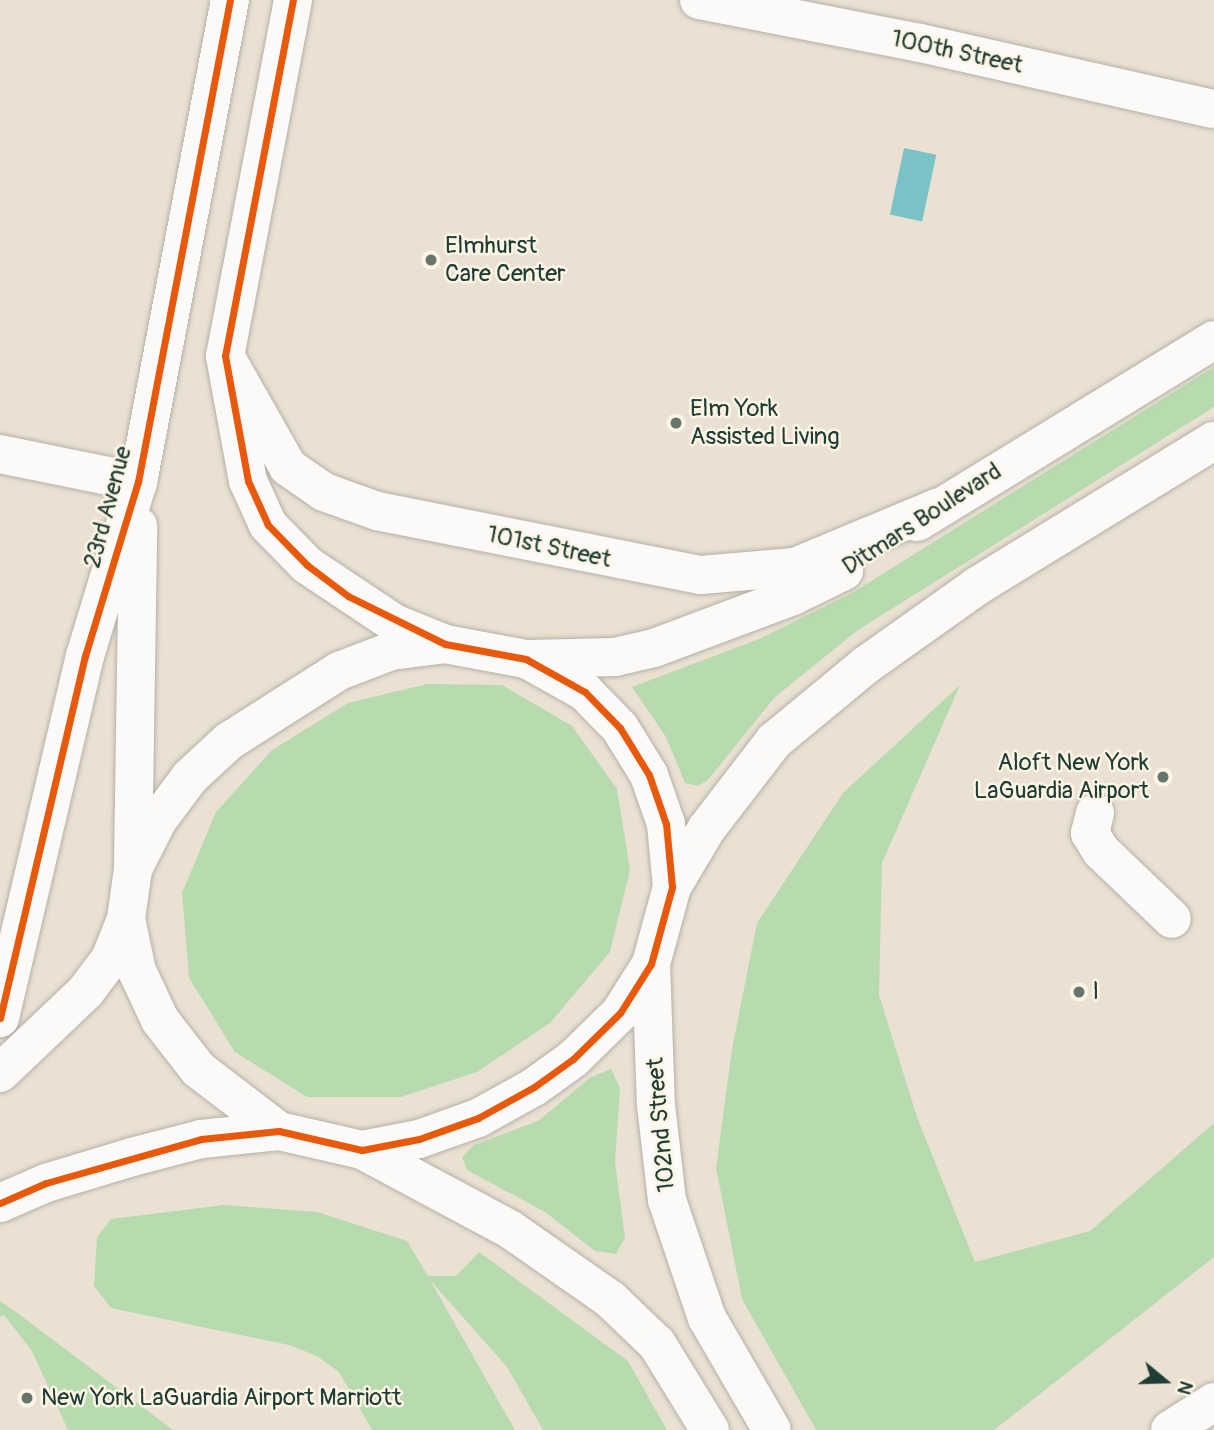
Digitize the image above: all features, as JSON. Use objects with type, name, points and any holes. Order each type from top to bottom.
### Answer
[{"type":"main road","name":"23rd Avenue","points":[[0,1018],[85,656],[138,482],[230,0]]},
{"type":"main road","points":[[293,0],[225,356],[248,481],[268,525],[307,565],[348,596],[394,623],[445,644],[526,659],[585,692],[620,728],[649,775],[666,824],[672,887]]},
{"type":"main road","name":"100th Street","points":[[699,0],[920,43],[1214,109]]},
{"type":"main road","name":"Ditmars Boulevard","points":[[526,659],[615,657],[686,636],[793,596],[865,560],[937,508],[1214,340]]},
{"type":"main road","name":"101st Street","points":[[225,356],[288,467],[324,492],[377,511],[701,575],[795,567],[937,508]]},
{"type":"main road","points":[[362,1150],[431,1135],[478,1118],[534,1087],[573,1059],[620,1013],[651,964],[672,887],[708,828],[774,741],[866,665],[977,586],[1214,441]]},
{"type":"main road","points":[[0,454],[138,482]]},
{"type":"main road","name":"23rd Avenue","points":[[133,869],[138,482]]},
{"type":"main road","points":[[0,1073],[44,1035],[110,960],[126,919],[133,869],[159,820],[190,778],[229,741],[339,671],[391,651],[445,644]]},
{"type":"main road","points":[[1095,813],[1090,833],[1101,851],[1172,919]]},
{"type":"main road","points":[[126,919],[137,971],[160,1020],[198,1069],[279,1131]]},
{"type":"main road","name":"102nd Street","points":[[651,964],[661,1165],[678,1241],[707,1318],[772,1430]]},
{"type":"main road","points":[[0,1027],[44,1035]]},
{"type":"main road","points":[[0,1203],[46,1183],[201,1139],[279,1131],[362,1150],[551,1254],[610,1299],[657,1344],[710,1430]]},
{"type":"main road","points":[[1170,1430],[1214,1402]]},
{"type":"green space","points":[[1214,367],[1214,407],[858,630],[775,697],[707,781],[697,786],[685,783],[666,737],[632,687],[759,639],[852,593]]},
{"type":"green space","points":[[427,684],[502,685],[572,726],[617,789],[630,870],[610,952],[550,1023],[477,1072],[401,1097],[307,1097],[235,1052],[189,978],[182,893],[216,812],[272,750],[348,703]]},
{"type":"green space","points":[[960,685],[882,863],[879,995],[917,1117],[975,1262],[1090,1231],[1214,1123],[1214,1257],[994,1430],[816,1430],[742,1299],[716,1168],[732,1049],[757,923],[843,793]]},
{"type":"green space","points":[[611,1069],[620,1088],[615,1162],[625,1238],[616,1254],[595,1251],[545,1212],[467,1170],[462,1157],[474,1145],[538,1121],[591,1077]]},
{"type":"green space","points":[[224,1205],[317,1212],[407,1241],[428,1276],[456,1276],[479,1252],[628,1361],[667,1430],[543,1430],[507,1367],[430,1280],[515,1430],[372,1430],[339,1372],[317,1356],[289,1345],[111,1308],[94,1286],[97,1237],[111,1219]]},
{"type":"green space","points":[[0,1301],[173,1430],[68,1430],[32,1351],[4,1315],[0,1317]]},
{"type":"water","points":[[904,148],[936,155],[922,221],[890,215]]},
{"type":"cycle path","points":[[0,1018],[85,656],[138,482],[230,0]]},
{"type":"cycle path","points":[[0,1203],[46,1183],[201,1139],[279,1131],[362,1150],[419,1139],[478,1118],[534,1087],[573,1059],[620,1013],[651,964],[672,887],[666,824],[649,775],[620,728],[585,692],[526,659],[445,644],[348,596],[307,565],[268,525],[248,481],[225,356],[293,0]]},
{"type":"place","name":"Elmhurst Care Center","points":[[431,260]]},
{"type":"place","name":"Elm York Assisted Living","points":[[676,423]]},
{"type":"place","name":"Aloft New York LaGuardia Airport","points":[[1163,777]]},
{"type":"place","name":"l","points":[[1079,992]]},
{"type":"place","name":"New York LaGuardia Airport Marriott","points":[[27,1398]]}]
